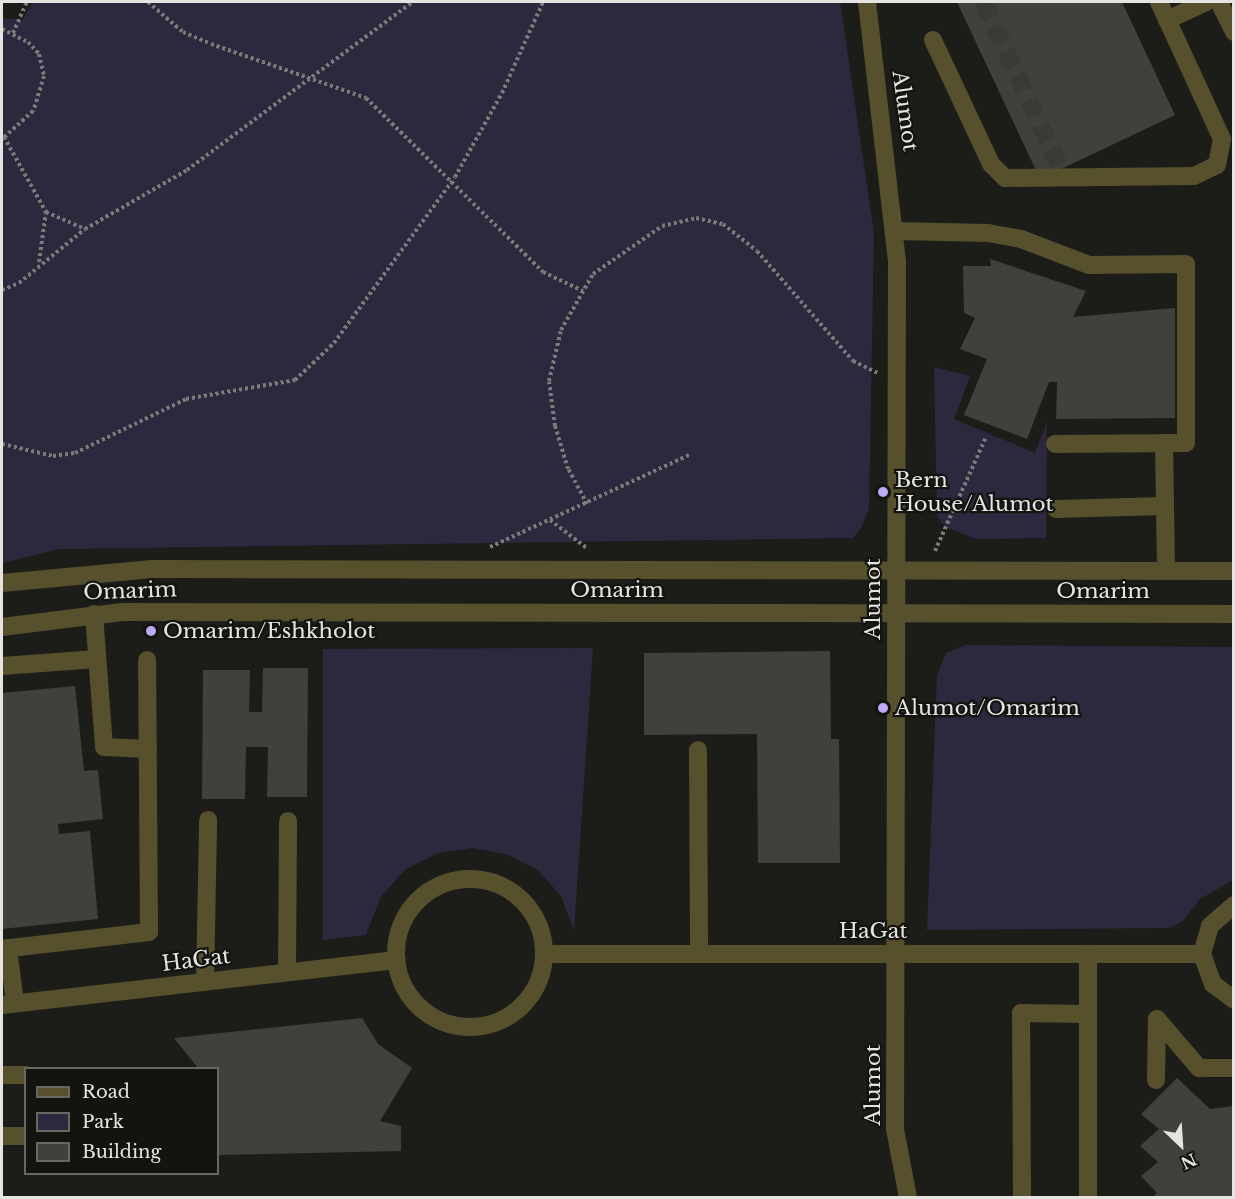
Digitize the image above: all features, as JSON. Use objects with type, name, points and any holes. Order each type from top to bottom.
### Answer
[{"type":"street","name":"Alumot","points":[[867,2],[896,231],[895,1129],[908,1197]]},
{"type":"street","points":[[933,40],[997,172],[1016,182],[1064,174],[1194,176],[1217,165],[1223,149],[1218,128],[1159,2]]},
{"type":"street","points":[[1167,20],[1206,2]]},
{"type":"street","points":[[1219,2],[1233,32]]},
{"type":"street","points":[[896,231],[988,233],[1089,265],[1186,264],[1186,443],[1055,444]]},
{"type":"street","points":[[1164,443],[1166,571]]},
{"type":"street","points":[[1056,509],[1165,506]]},
{"type":"street","name":"Omarim","points":[[2,583],[121,569],[1233,571]]},
{"type":"street","points":[[93,614],[104,747],[148,748]]},
{"type":"street","name":"Omarim","points":[[2,627],[93,614],[1233,614]]},
{"type":"street","points":[[2,666],[97,659]]},
{"type":"street","points":[[8,1004],[4,949],[149,932],[147,660]]},
{"type":"street","points":[[698,750],[699,954]]},
{"type":"street","points":[[205,982],[208,820]]},
{"type":"street","points":[[287,972],[288,821]]},
{"type":"street","points":[[467,879],[496,884],[520,898],[537,922],[544,954],[540,978],[525,1003],[501,1020],[472,1027],[445,1023],[420,1008],[403,984],[396,960],[400,928],[415,904],[439,886],[467,879]]},
{"type":"street","points":[[1233,905],[1210,926],[1202,954],[1213,984],[1233,1000]]},
{"type":"street","name":"HaGat","points":[[544,954],[1202,954]]},
{"type":"street","points":[[1088,954],[1088,1197]]},
{"type":"street","name":"HaGat","points":[[8,1004],[396,960]]},
{"type":"street","points":[[1022,1197],[1021,1013],[1088,1014]]},
{"type":"street","points":[[1156,1080],[1157,1019],[1199,1068],[1233,1068]]},
{"type":"street","points":[[2,1075],[24,1075]]},
{"type":"street","points":[[2,1136],[24,1136]]},
{"type":"path","points":[[13,33],[27,2]]},
{"type":"path","points":[[148,2],[183,32],[309,74],[366,98],[450,184],[543,273],[583,291]]},
{"type":"path","points":[[2,290],[20,283],[39,262],[85,229],[187,170],[309,74],[412,2]]},
{"type":"path","points":[[2,444],[53,456],[75,453],[186,399],[295,380],[334,343],[450,184],[502,93],[543,2]]},
{"type":"path","points":[[2,29],[13,33],[39,54],[44,76],[33,111],[3,138],[46,212],[85,229]]},
{"type":"path","points":[[39,262],[46,212]]},
{"type":"path","points":[[587,504],[564,458],[549,381],[561,330],[583,291],[618,252],[662,226],[696,218],[723,224],[757,251],[854,361],[897,384]]},
{"type":"path","points":[[927,570],[985,439]]},
{"type":"path","points":[[485,550],[691,454]]},
{"type":"path","points":[[550,520],[615,570]]},
{"type":"green space","points":[[33,2],[840,2],[874,233],[869,509],[861,528],[853,538],[59,549],[2,563],[2,18],[22,20]]},
{"type":"green space","points":[[934,367],[970,376],[954,419],[1035,453],[1047,422],[1046,538],[976,539],[945,527],[937,516]]},
{"type":"green space","points":[[966,645],[1233,647],[1233,880],[1200,899],[1183,921],[1169,928],[927,930],[937,675],[946,653]]},
{"type":"green space","points":[[593,648],[574,931],[561,896],[538,870],[506,854],[472,848],[438,853],[406,869],[381,896],[366,935],[323,940],[323,649]]},
{"type":"building","points":[[957,2],[1122,2],[1175,115],[1040,179]]},
{"type":"building","points":[[990,259],[1086,291],[1073,317],[1175,308],[1175,418],[1056,419],[1057,382],[1049,382],[1027,439],[964,415],[987,359],[960,349],[975,318],[964,313],[963,266],[991,266]]},
{"type":"building","points":[[830,651],[831,739],[839,739],[840,863],[758,863],[757,734],[644,735],[644,653]]},
{"type":"building","points":[[263,668],[308,668],[307,797],[267,797],[268,747],[246,747],[245,799],[202,799],[203,670],[250,670],[249,712],[262,712]]},
{"type":"building","points":[[75,686],[84,771],[98,770],[103,819],[58,824],[59,834],[90,831],[98,919],[2,929],[2,693]]},
{"type":"building","points":[[362,1018],[378,1044],[412,1068],[380,1121],[401,1126],[401,1151],[219,1155],[219,1067],[197,1067],[174,1038]]},
{"type":"building","points":[[1177,1078],[1210,1109],[1234,1106],[1234,1198],[1151,1198],[1157,1193],[1141,1176],[1158,1162],[1140,1146],[1159,1129],[1141,1114]]},
{"type":"tunnel","points":[[983,2],[1061,169]]},
{"type":"place","name":"Bern House/Alumot","points":[[883,492]]},
{"type":"place","name":"Omarim/Eshkholot","points":[[151,631]]},
{"type":"place","name":"Alumot/Omarim","points":[[883,708]]}]
